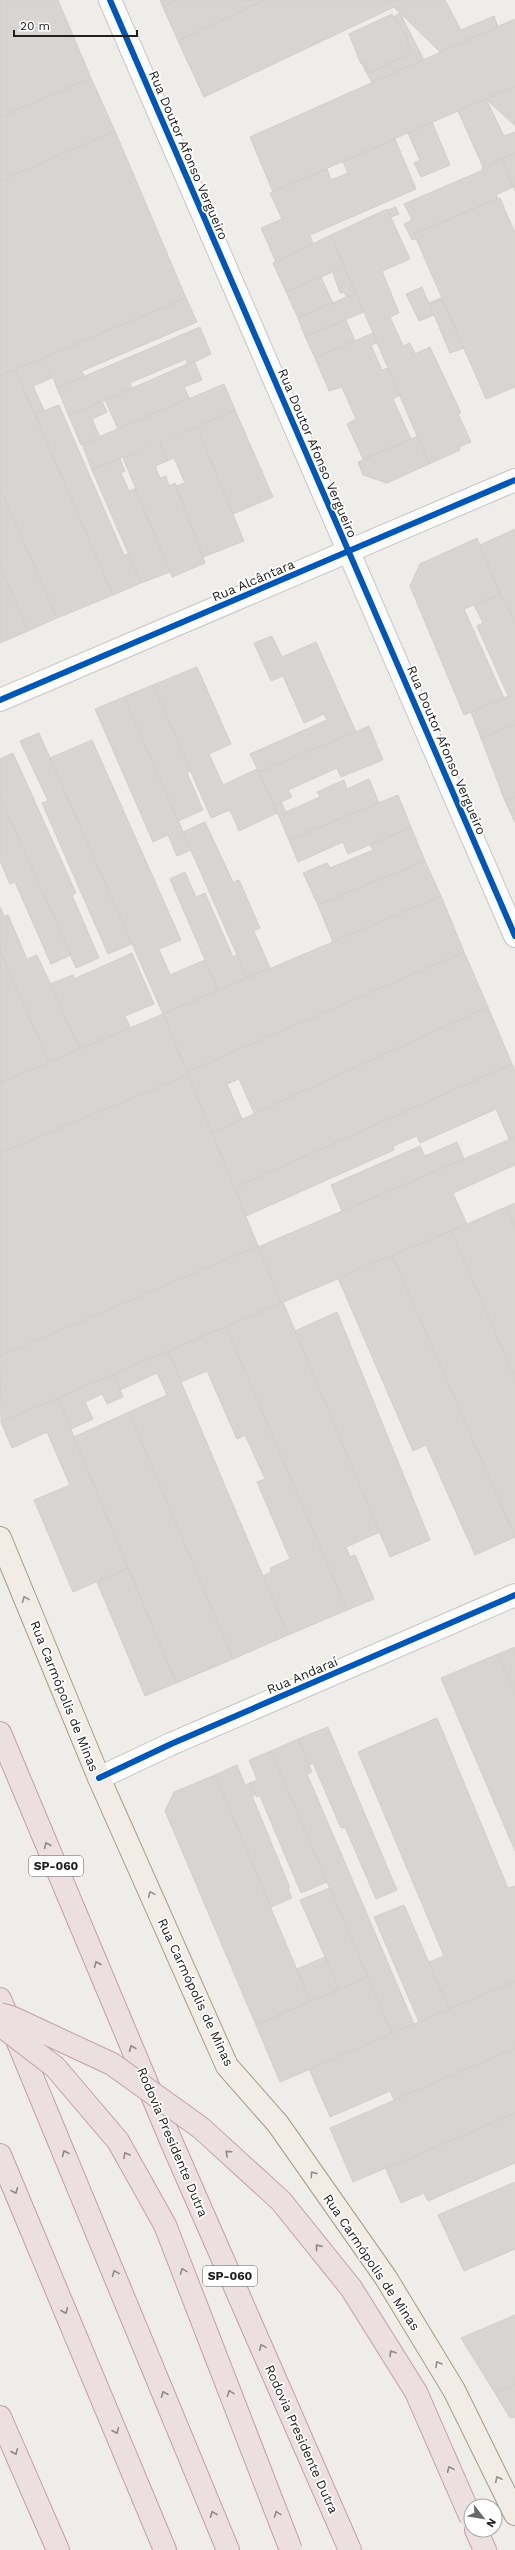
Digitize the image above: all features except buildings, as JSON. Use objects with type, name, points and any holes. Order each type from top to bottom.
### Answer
[{"type":"highway","name":"Rodovia Presidente Dutra","points":[[0,1732],[172,2142],[350,2550]]},
{"type":"highway","points":[[0,1999],[73,2171],[228,2550]]},
{"type":"highway","points":[[0,2014],[112,2064],[201,2128],[281,2201],[351,2288],[416,2392],[463,2500]]},
{"type":"highway","points":[[0,2025],[55,2067],[118,2141],[165,2225],[291,2550]]},
{"type":"highway","points":[[0,2155],[165,2550]]},
{"type":"highway","points":[[0,2417],[58,2550]]},
{"type":"highway","points":[[480,2538],[485,2550]]},
{"type":"main road","name":"Rua Carmópolis de Minas","points":[[0,1538],[99,1778],[227,2066],[278,2124],[386,2278],[454,2390],[515,2514]]},
{"type":"street","name":"Rua Doutor Afonso Vergueiro","points":[[110,0],[515,936]]},
{"type":"street","name":"Rua Alcântara","points":[[0,700],[515,480]]},
{"type":"street","name":"Rua Andaraí","points":[[99,1778],[171,1744],[515,1594]]},
{"type":"cycle path","points":[[110,0],[515,936]]},
{"type":"cycle path","points":[[0,700],[515,480]]},
{"type":"cycle path","points":[[99,1778],[171,1744],[515,1595]]}]
